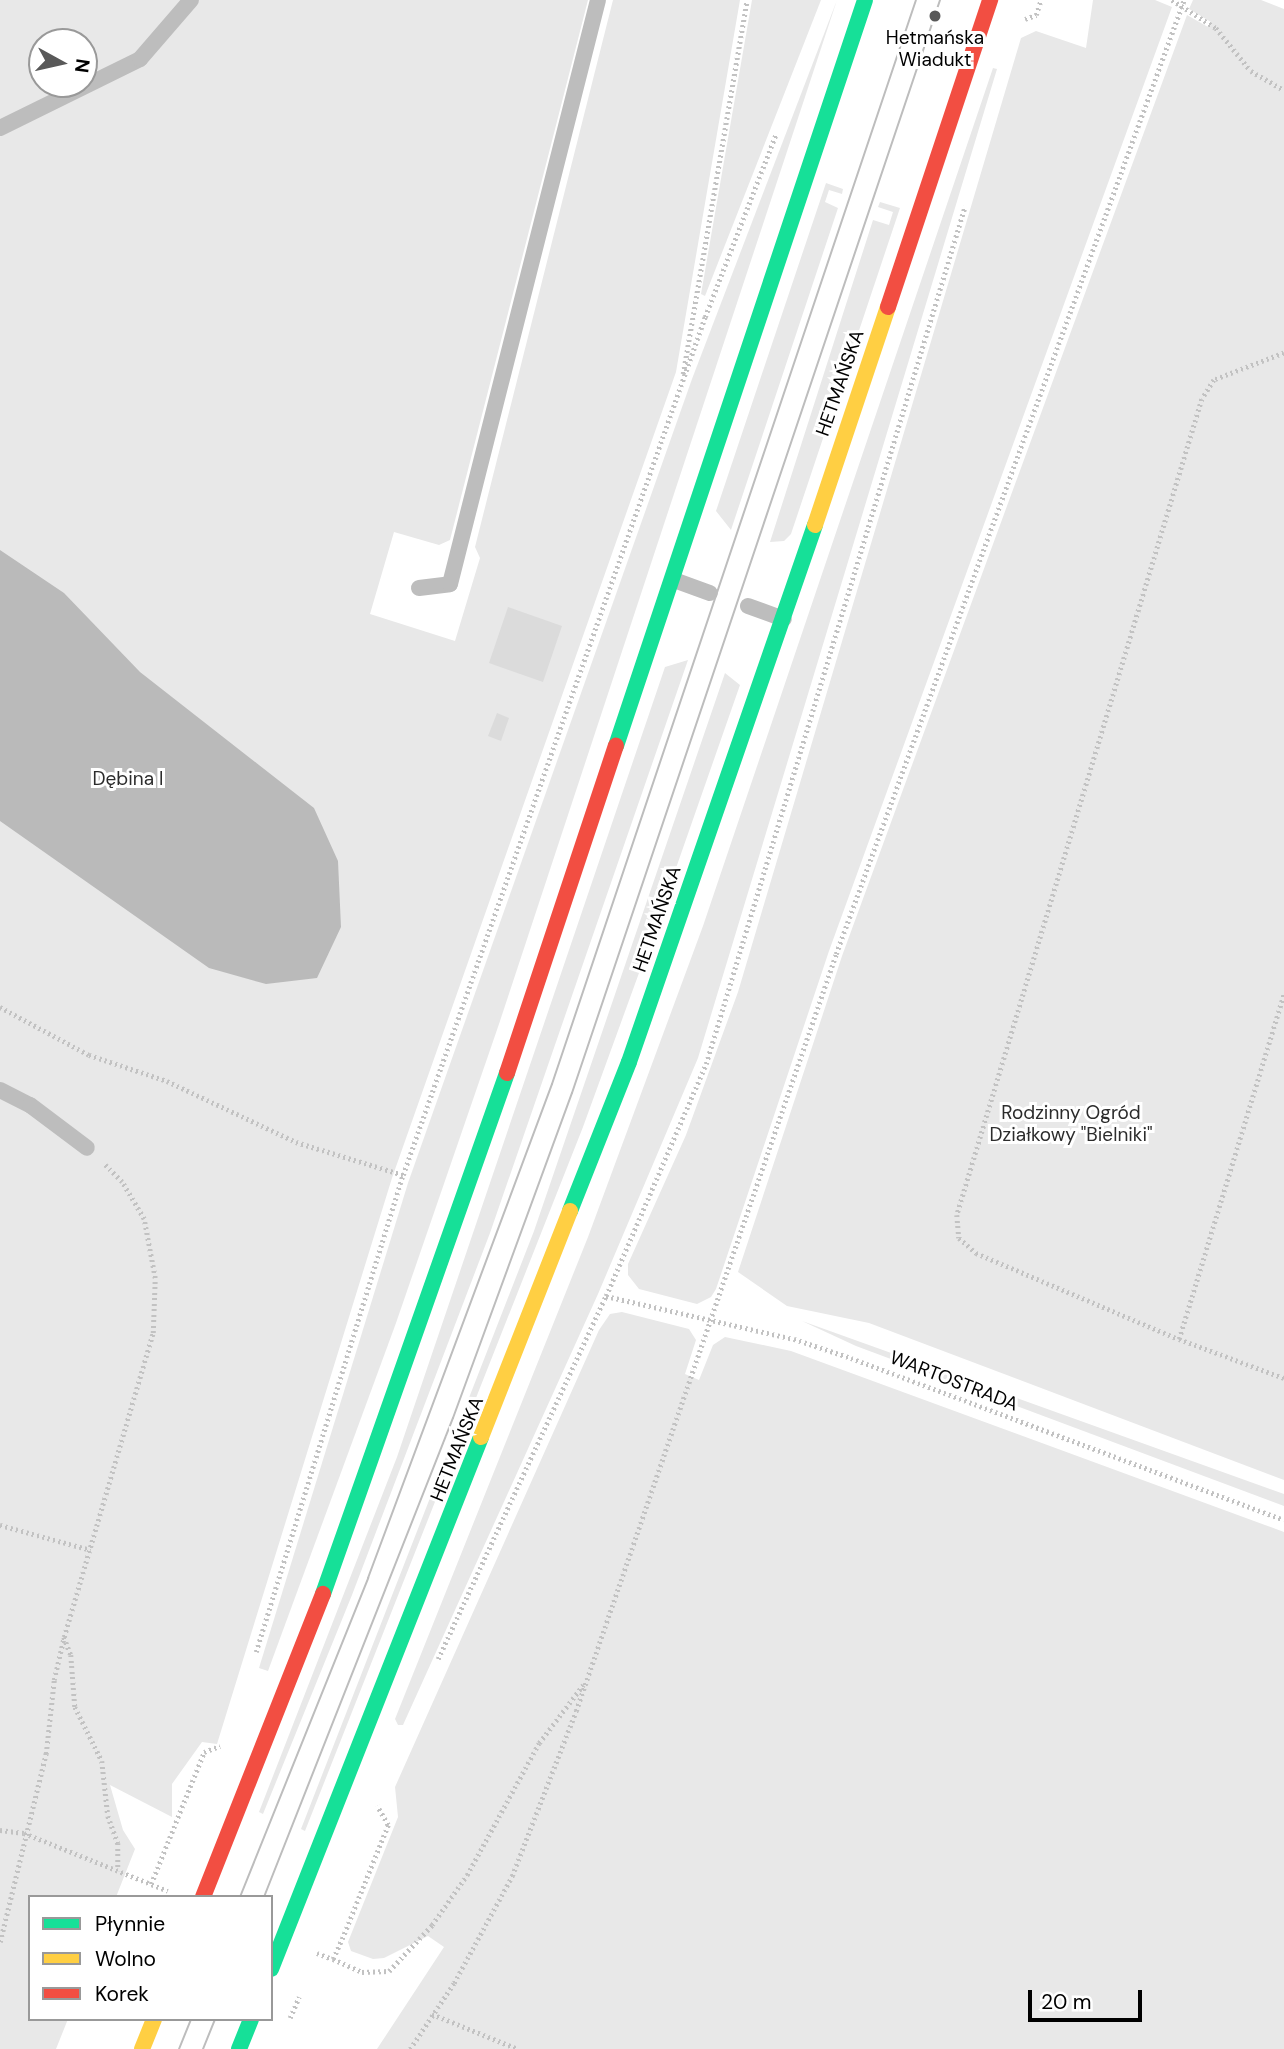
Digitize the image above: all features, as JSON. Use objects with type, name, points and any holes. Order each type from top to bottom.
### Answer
[{"type":"main road","points":[[204,1895],[391,1411],[674,580],[866,0]]},
{"type":"main road","name":"HETMAŃSKA","points":[[273,1964],[629,1062],[784,619],[990,0]]},
{"type":"main road","points":[[142,2049],[153,2021]]},
{"type":"main road","points":[[239,2049],[250,2021]]},
{"type":"lane","points":[[0,128],[140,59],[191,0]]},
{"type":"lane","points":[[419,588],[450,584],[598,0]]},
{"type":"lane","points":[[674,580],[710,593]]},
{"type":"lane","points":[[748,606],[784,619]]},
{"type":"lane","points":[[0,1090],[30,1105],[87,1148]]},
{"type":"path","points":[[680,389],[747,0]]},
{"type":"path","points":[[1036,15],[1041,0]]},
{"type":"path","points":[[1172,0],[1180,10],[1216,28],[1251,71],[1284,90]]},
{"type":"path","points":[[410,2049],[454,1983],[512,1876],[587,1681],[713,1320],[836,954],[1184,0]]},
{"type":"path","points":[[1017,22],[1018,12]]},
{"type":"path","points":[[252,1664],[403,1175],[680,389],[779,127]]},
{"type":"path","points":[[434,1669],[606,1296],[706,1064],[967,200]]},
{"type":"path","points":[[1284,353],[1213,380],[1202,399],[957,1215],[959,1238],[976,1253],[1179,1339],[1284,1378]]},
{"type":"path","points":[[1179,1339],[1284,994]]},
{"type":"path","points":[[0,1007],[89,1055],[167,1082],[296,1142],[403,1175]]},
{"type":"path","points":[[0,1942],[24,1833],[46,1754],[54,1680],[64,1637],[153,1333],[155,1278],[144,1219],[122,1182],[87,1148]]},
{"type":"path","name":"WARTOSTRADA","points":[[606,1296],[713,1320],[851,1358],[1284,1520]]},
{"type":"path","points":[[0,1525],[91,1550]]},
{"type":"path","points":[[64,1637],[71,1656],[75,1707],[102,1761],[108,1816],[118,1843],[117,1871]]},
{"type":"path","points":[[333,1959],[362,1972],[389,1971],[432,1925],[467,1875],[539,1743],[587,1681]]},
{"type":"path","points":[[151,1884],[204,1752],[229,1742],[226,1752]]},
{"type":"path","points":[[372,1817],[382,1793]]},
{"type":"path","points":[[342,1940],[387,1825],[377,1805]]},
{"type":"path","points":[[0,1830],[24,1833],[171,1893]]},
{"type":"path","points":[[432,2014],[517,2049]]},
{"type":"green space","name":"Dębina I","points":[[0,0],[588,0],[450,540],[439,545],[394,532],[370,614],[455,641],[480,558],[475,547],[613,0],[740,0],[676,372],[392,1178],[217,1744],[202,1742],[172,1784],[172,1817],[110,1785],[123,1830],[135,1849],[117,1895],[28,1895],[28,2021],[67,2021],[56,2049],[0,2049]]},
{"type":"green space","points":[[752,0],[821,0],[705,296],[701,294]]},
{"type":"green space","points":[[837,0],[499,1024],[396,1323],[268,1671],[259,1668],[408,1183],[692,379]]},
{"type":"green space","points":[[1093,0],[1155,0],[1172,7],[829,951],[716,1289],[711,1297],[697,1304],[639,1289],[628,1275],[628,1264],[686,1135],[738,992],[1021,38],[1036,31],[1086,48]]},
{"type":"green space","name":"Rodzinny Ogród Działkowy \"Bielniki\"","points":[[1193,0],[1261,0],[1284,9],[1284,1480],[869,1323],[787,1306],[738,1272],[842,956],[1187,15],[1208,27],[1211,22],[1189,9]]},
{"type":"green space","points":[[993,68],[997,69],[698,1058],[598,1294],[403,1725],[398,1725],[395,1719],[588,1237],[703,926]]},
{"type":"green space","points":[[826,183],[843,189],[842,194],[829,190],[825,202],[838,208],[731,530],[716,511]]},
{"type":"green space","points":[[880,202],[900,208],[791,534],[784,541],[770,542],[873,220],[889,225],[893,212],[878,207]]},
{"type":"green space","points":[[688,660],[490,1233],[352,1595],[263,1814],[259,1812],[397,1457],[665,667]]},
{"type":"green space","points":[[725,673],[740,685],[647,951],[583,1127],[305,1831],[301,1829],[534,1231]]},
{"type":"green space","points":[[622,1312],[689,1329],[696,1340],[685,1374],[699,1380],[713,1345],[725,1337],[791,1351],[1284,1532],[1284,2049],[377,2049],[444,1947],[428,1936],[384,1958],[373,1959],[351,1951],[348,1942],[398,1817],[395,1787],[599,1330],[610,1314]]},
{"type":"green space","points":[[802,1321],[1284,1494],[1284,1506],[856,1346]]},
{"type":"shaded area","points":[[0,550],[64,593],[140,672],[314,808],[338,861],[341,927],[317,978],[266,984],[209,968],[0,821]]},
{"type":"building","points":[[508,607],[562,626],[543,682],[489,663]]},
{"type":"building","points":[[497,713],[509,718],[501,741],[488,736]]},
{"type":"tram line","points":[[241,1895],[368,1578],[552,1084],[916,0]]},
{"type":"tram line","points":[[265,1895],[453,1418],[572,1093],[940,0]]},
{"type":"tram line","points":[[179,2049],[190,2021]]},
{"type":"tram line","points":[[203,2049],[214,2021]]},
{"type":"traffic: fast","points":[[616,746],[865,0]]},
{"type":"traffic: fast","points":[[570,1211],[629,1062],[815,525]]},
{"type":"traffic: fast","points":[[323,1594],[507,1073]]},
{"type":"traffic: fast","points":[[273,1964],[481,1437]]},
{"type":"traffic: fast","points":[[239,2049],[250,2021]]},
{"type":"traffic: slow","points":[[815,525],[888,307]]},
{"type":"traffic: slow","points":[[481,1437],[570,1211]]},
{"type":"traffic: slow","points":[[142,2049],[153,2021]]},
{"type":"traffic: jam","points":[[888,307],[990,0]]},
{"type":"traffic: jam","points":[[507,1073],[616,746]]},
{"type":"traffic: jam","points":[[204,1895],[323,1594]]},
{"type":"place","name":"Hetmańska Wiadukt","points":[[935,16]]}]
